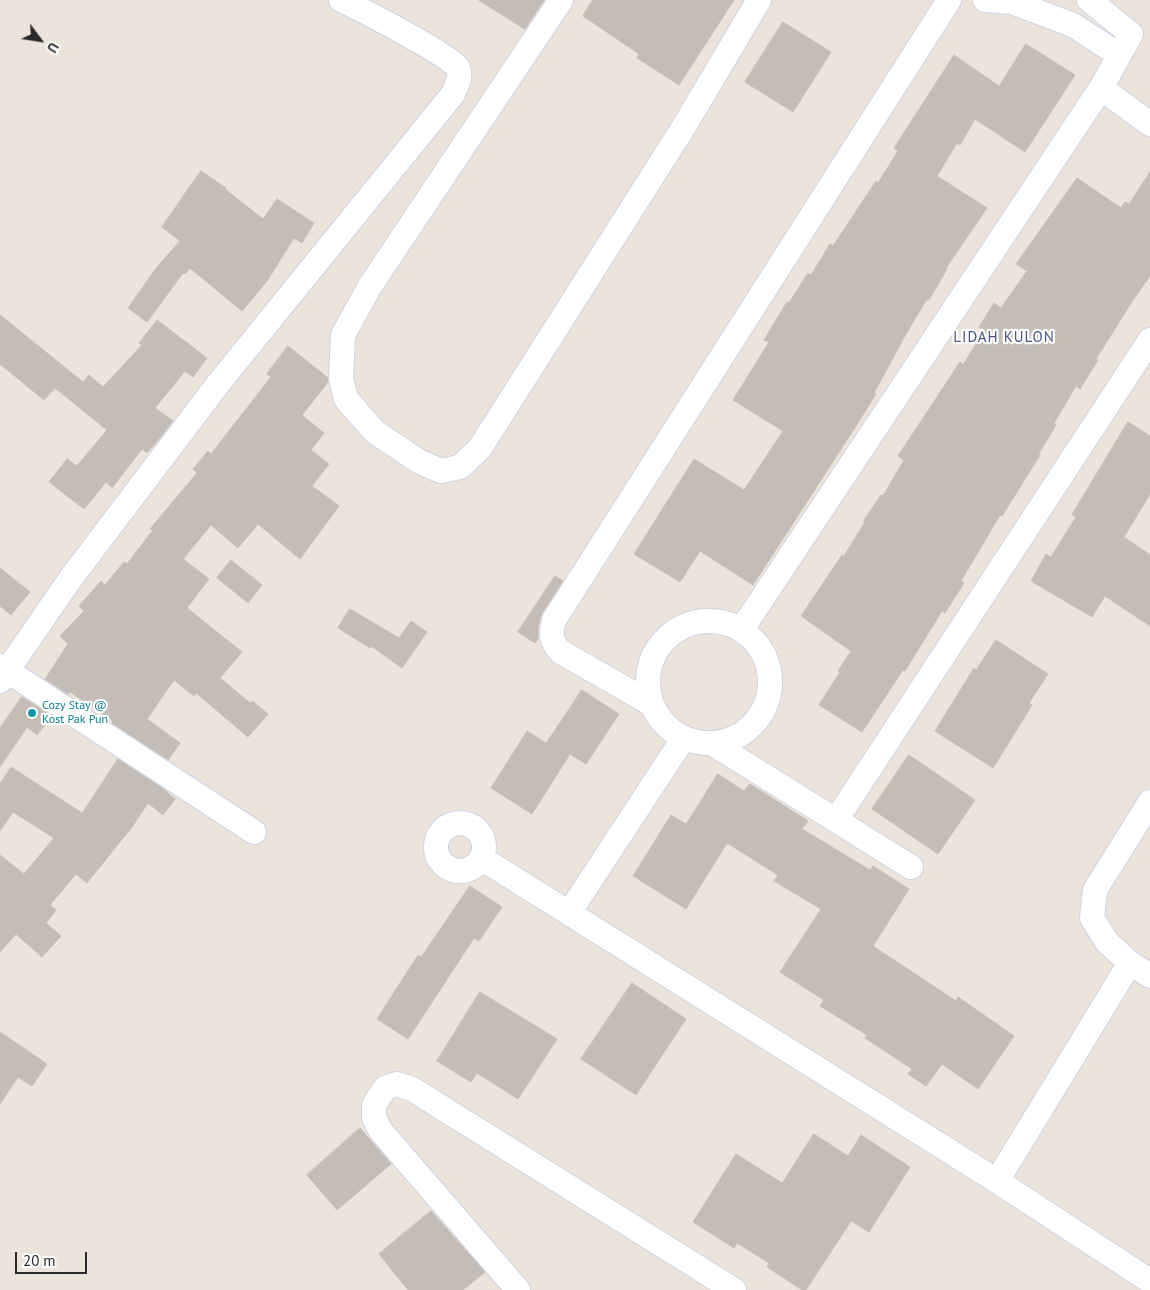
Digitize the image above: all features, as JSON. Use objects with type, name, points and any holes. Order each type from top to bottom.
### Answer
[{"type":"street","points":[[254,832],[2,673],[71,578],[218,384],[453,94],[459,75],[458,68],[449,60],[357,7],[341,0]]},
{"type":"street","points":[[561,0],[370,286],[343,335],[342,378],[346,399],[375,432],[420,462],[441,471],[460,467],[480,448],[678,136],[759,0]]},
{"type":"street","points":[[650,703],[561,652],[552,641],[551,630],[554,620],[949,0]]},
{"type":"street","points":[[985,0],[1012,2],[1073,25],[1120,55]]},
{"type":"street","points":[[742,629],[1101,88],[1120,55],[1131,34],[1089,0]]},
{"type":"street","points":[[1101,88],[1150,124]]},
{"type":"street","points":[[836,820],[1150,340]]},
{"type":"street","points":[[715,745],[740,737],[759,720],[770,696],[771,671],[760,647],[742,629],[713,620],[683,625],[660,645],[647,673],[650,703],[663,725],[683,739],[715,745],[911,867]]},
{"type":"street","points":[[569,913],[683,739]]},
{"type":"street","points":[[1150,802],[1096,890],[1092,918],[1106,942],[1130,964],[1150,976]]},
{"type":"street","points":[[481,858],[997,1181],[1150,1281]]},
{"type":"street","points":[[997,1181],[1130,964]]},
{"type":"street","points":[[518,1290],[380,1130],[374,1117],[374,1105],[385,1088],[397,1084],[412,1088],[734,1290]]},
{"type":"building","points":[[479,0],[544,0],[525,29]]},
{"type":"building","points":[[593,0],[734,0],[679,85],[637,58],[639,54],[583,16]]},
{"type":"building","points":[[783,22],[831,52],[793,112],[745,82]]},
{"type":"building","points":[[1026,44],[1075,75],[1025,152],[975,119],[960,145],[957,143],[937,176],[987,208],[946,268],[929,300],[927,299],[906,334],[874,393],[876,394],[753,585],[700,551],[680,582],[634,554],[694,459],[744,490],[783,431],[733,400],[769,342],[764,340],[787,302],[789,303],[808,273],[811,275],[830,244],[833,246],[876,181],[878,183],[898,151],[894,148],[954,55],[999,86]]},
{"type":"building","points":[[201,171],[226,188],[263,219],[277,199],[314,223],[302,243],[294,238],[267,281],[242,311],[190,268],[185,274],[183,273],[147,322],[128,308],[157,267],[180,241],[162,227]]},
{"type":"building","points":[[1150,172],[1150,276],[1096,359],[1098,360],[1080,389],[1076,386],[1054,423],[1056,425],[1038,455],[1040,455],[1002,516],[1000,515],[961,581],[964,583],[945,613],[942,611],[905,671],[903,670],[862,732],[819,705],[851,651],[801,616],[842,555],[844,556],[865,522],[864,520],[881,495],[883,496],[904,460],[898,456],[960,362],[963,365],[984,331],[979,327],[994,303],[1001,308],[1027,271],[1016,264],[1077,178],[1121,208],[1125,202],[1129,204]]},
{"type":"building","points":[[0,315],[83,382],[89,375],[103,387],[142,345],[139,343],[157,320],[207,358],[193,377],[185,371],[155,408],[173,421],[155,444],[147,453],[142,449],[112,488],[106,482],[84,509],[49,482],[67,459],[77,466],[107,430],[55,388],[44,400],[0,364]]},
{"type":"building","points":[[288,346],[327,377],[328,382],[302,415],[324,433],[311,450],[329,464],[312,486],[339,506],[300,559],[258,524],[238,548],[211,525],[183,559],[209,579],[187,608],[242,652],[220,678],[250,703],[252,701],[268,714],[248,737],[196,693],[194,696],[174,680],[147,719],[180,743],[168,760],[112,723],[113,721],[70,692],[68,694],[45,679],[68,644],[60,636],[84,611],[79,606],[101,581],[105,585],[124,562],[127,564],[153,530],[150,529],[197,473],[193,469],[208,451],[211,454],[271,377],[267,374]]},
{"type":"building","points":[[1128,422],[1150,436],[1150,494],[1124,537],[1150,555],[1150,626],[1105,596],[1092,617],[1031,581],[1046,554],[1051,557],[1076,517],[1072,515]]},
{"type":"building","points":[[231,560],[262,585],[248,603],[217,578]]},
{"type":"building","points":[[0,568],[30,592],[11,615],[0,606]]},
{"type":"building","points":[[555,576],[563,581],[542,613],[538,627],[538,638],[535,643],[518,632]]},
{"type":"building","points":[[350,609],[399,638],[411,621],[427,632],[402,668],[371,646],[370,648],[338,628]]},
{"type":"building","points":[[996,640],[1048,674],[1029,703],[1032,705],[993,768],[935,731],[974,668],[976,670]]},
{"type":"building","points":[[582,690],[619,714],[586,764],[570,754],[532,814],[491,788],[527,731],[546,743]]},
{"type":"building","points":[[22,697],[52,716],[37,735],[27,727],[0,767],[0,728]]},
{"type":"building","points":[[909,755],[975,800],[938,854],[872,809]]},
{"type":"building","points":[[118,759],[161,787],[175,799],[163,815],[148,803],[132,827],[87,883],[76,874],[50,905],[56,910],[46,923],[61,936],[42,957],[16,934],[0,952],[0,855],[24,874],[54,838],[13,812],[0,831],[0,784],[11,767],[82,813]]},
{"type":"building","points":[[718,774],[744,791],[750,784],[808,821],[802,829],[870,870],[873,866],[909,889],[873,946],[956,1001],[958,997],[1014,1036],[978,1089],[942,1064],[926,1086],[908,1074],[912,1069],[865,1038],[867,1035],[820,1006],[824,1000],[780,972],[821,909],[774,881],[778,875],[727,843],[686,909],[633,876],[671,815],[686,824]]},
{"type":"building","points":[[470,886],[502,907],[479,941],[474,938],[408,1039],[377,1019],[418,955],[421,957]]},
{"type":"building","points":[[632,983],[686,1019],[636,1095],[581,1059]]},
{"type":"building","points":[[480,992],[557,1039],[518,1099],[477,1073],[471,1082],[437,1061]]},
{"type":"building","points":[[0,1032],[47,1064],[32,1086],[18,1077],[0,1104]]},
{"type":"building","points":[[360,1128],[391,1164],[337,1210],[307,1175]]},
{"type":"building","points":[[814,1134],[848,1156],[861,1135],[910,1167],[869,1232],[851,1221],[806,1290],[802,1290],[767,1267],[769,1263],[737,1243],[734,1248],[693,1222],[736,1154],[782,1183]]},
{"type":"building","points":[[431,1211],[485,1272],[463,1290],[408,1290],[379,1254]]},
{"type":"place","name":"Cozy Stay @ Kost Pak Pun","points":[[32,713]]},
{"type":"district","name":"LIDAH KULON","points":[[1004,338]]}]
